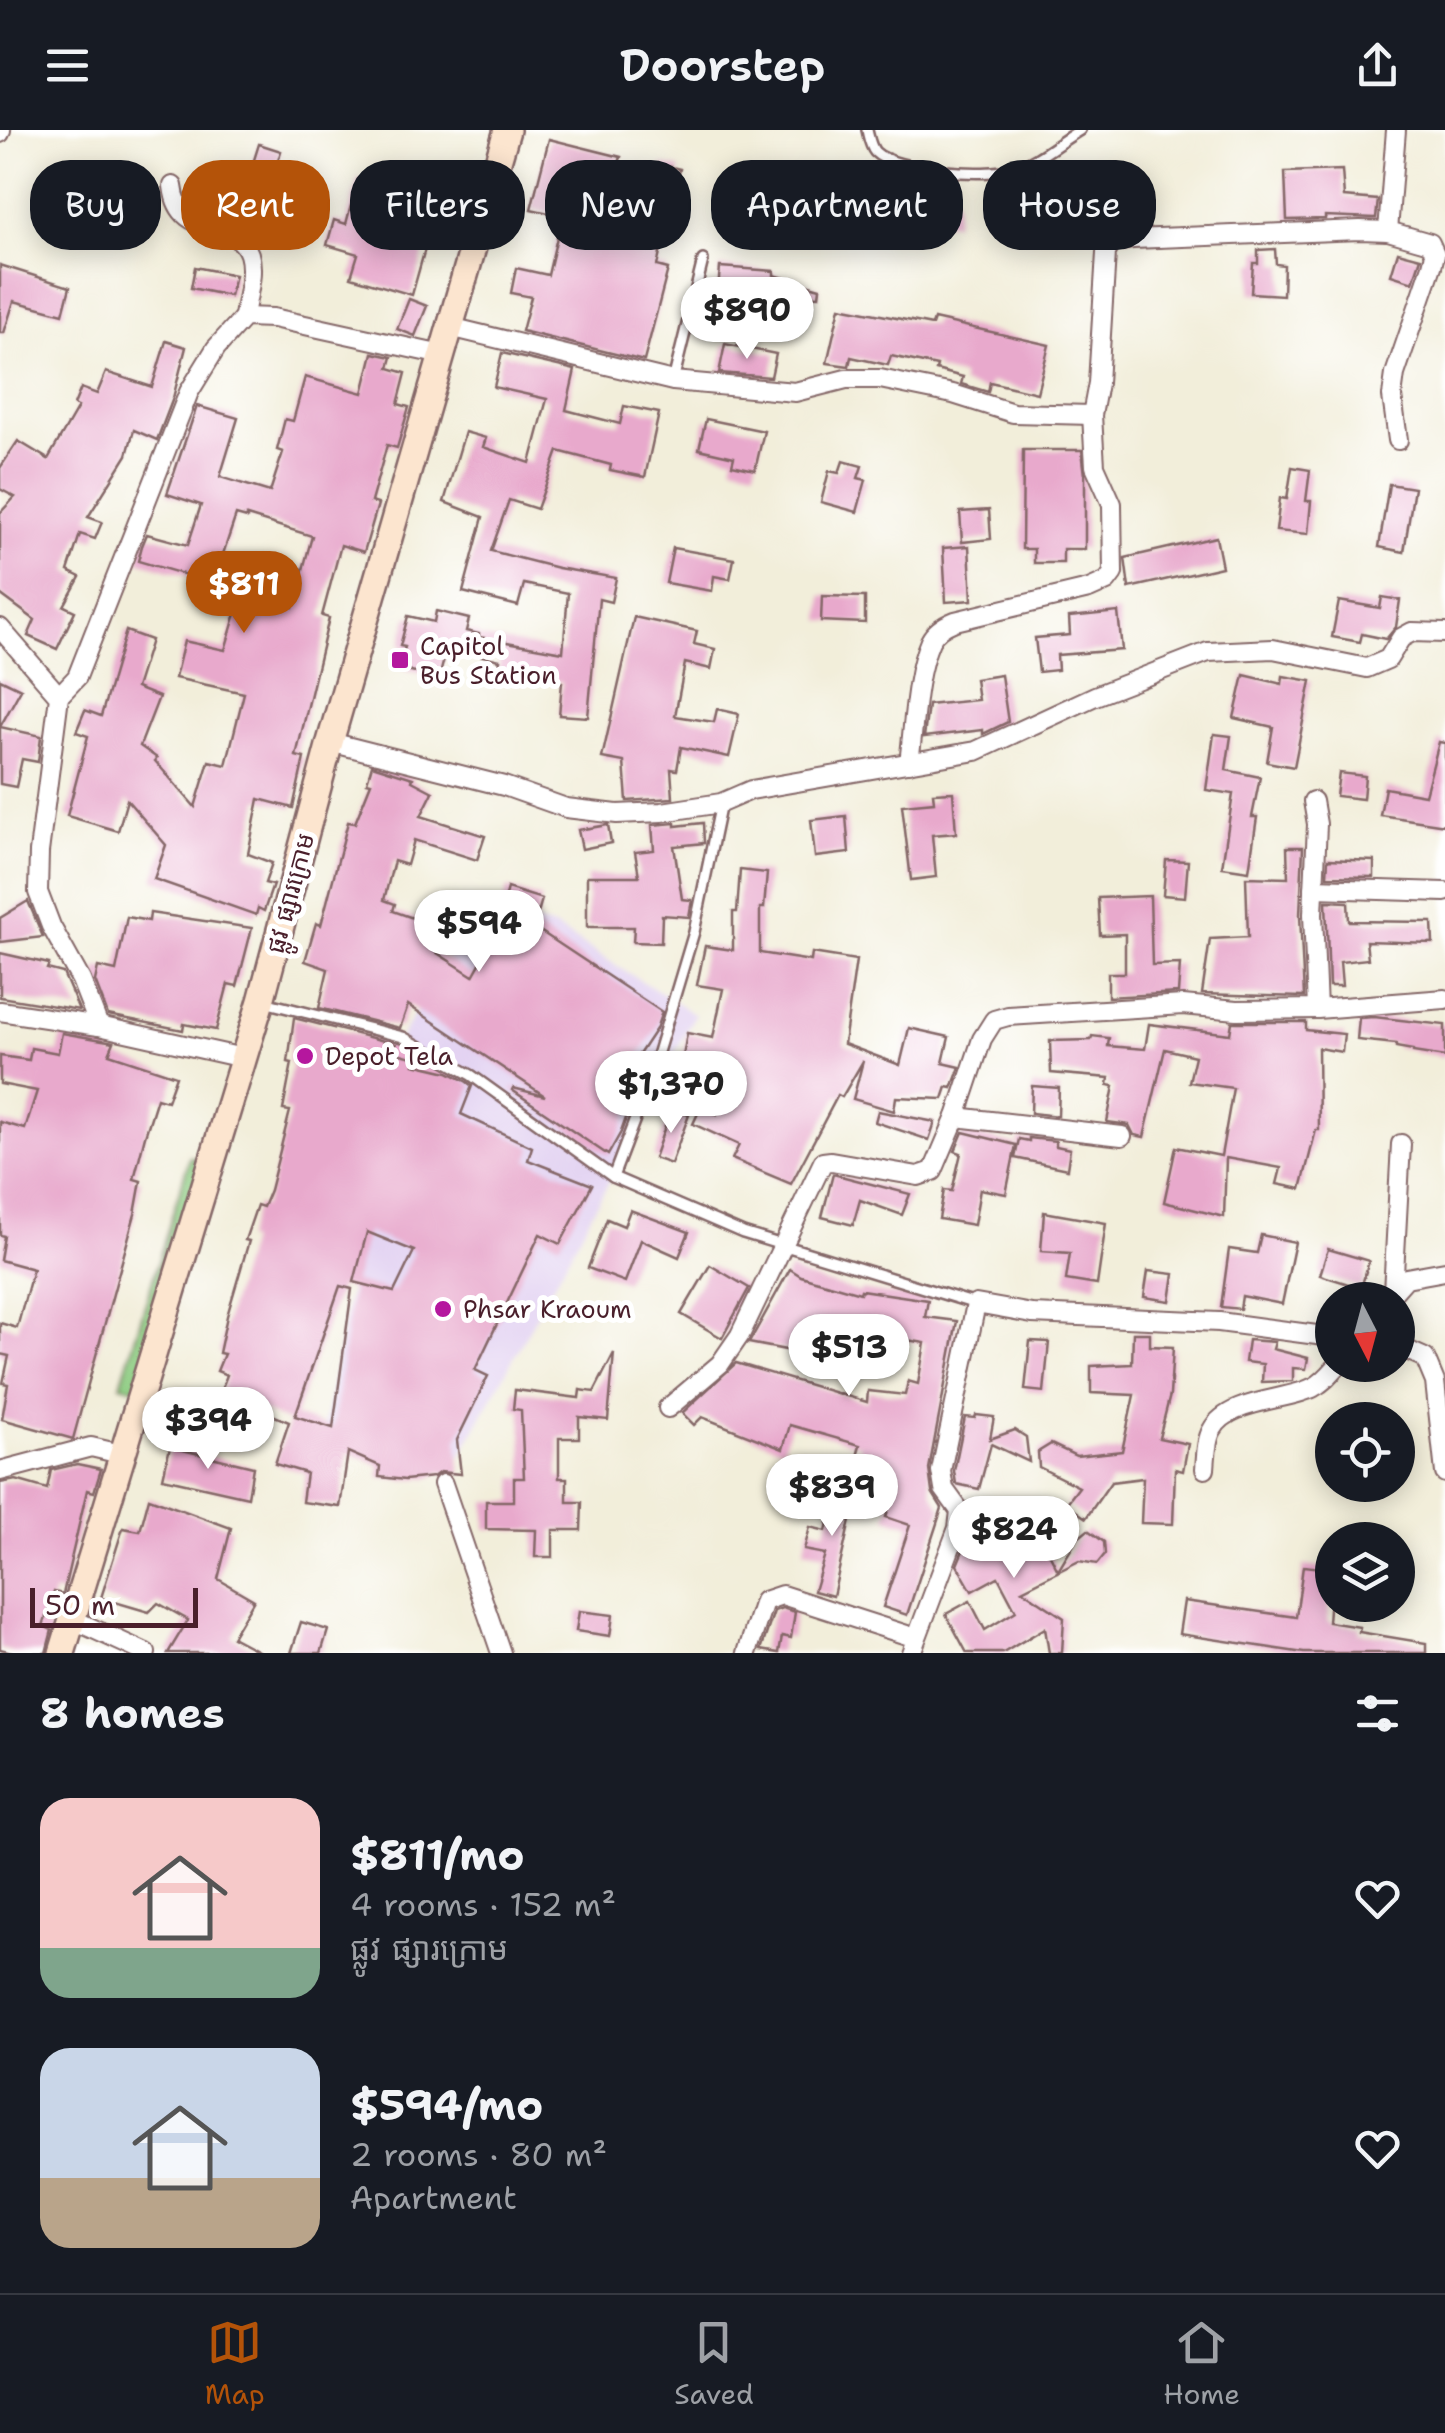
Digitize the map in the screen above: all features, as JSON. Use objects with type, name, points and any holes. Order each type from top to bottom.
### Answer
[{"type":"main road","name":"ផ្លូវ ផ្សារក្រោម","points":[[62,1653],[126,1454],[261,1001],[330,742],[507,130]]},
{"type":"street","points":[[1388,231],[1396,130]]},
{"type":"street","points":[[99,1026],[38,892],[59,696],[77,677],[189,392],[216,348],[244,317],[251,268],[242,242],[186,219],[174,203],[173,186]]},
{"type":"street","points":[[909,762],[918,691],[930,640],[940,629],[954,620],[1089,589],[1113,573],[1112,504],[1096,466],[1092,415],[1098,383],[1106,253],[1112,243],[1133,239],[1388,231],[1430,243],[1435,254],[1395,374],[1392,396],[1398,440]]},
{"type":"street","points":[[244,317],[273,318],[442,355]]},
{"type":"street","points":[[450,327],[673,381],[796,392],[846,379],[880,379],[953,394],[1000,411],[1092,415]]},
{"type":"street","points":[[0,628],[59,696]]},
{"type":"street","points":[[330,742],[504,786],[566,808],[616,814],[662,812],[721,802],[751,790],[976,751],[1095,696],[1208,652],[1273,649],[1368,668],[1388,659],[1402,638],[1412,632],[1445,633]]},
{"type":"street","points":[[1313,801],[1317,824],[1317,1009]]},
{"type":"street","points":[[1314,888],[1445,892]]},
{"type":"street","points":[[668,1408],[720,1364],[740,1335],[823,1162],[918,1176],[933,1171],[988,1027],[1001,1017],[1169,1006],[1317,1009],[1445,1000]]},
{"type":"street","points":[[0,1012],[99,1026],[243,1058]]},
{"type":"street","points":[[956,1117],[1122,1136]]},
{"type":"street","points":[[1391,1282],[1401,1144]]},
{"type":"street","points":[[1402,1282],[1445,1271]]},
{"type":"street","points":[[747,1653],[764,1601],[782,1595],[914,1645],[958,1528],[960,1511],[944,1489],[941,1471],[976,1304],[1032,1314],[1218,1322],[1315,1335]]},
{"type":"street","points":[[1415,1354],[1425,1358],[1435,1382],[1445,1473]]},
{"type":"street","points":[[1205,1470],[1211,1430],[1220,1421],[1238,1410],[1312,1388],[1319,1382]]},
{"type":"street","points":[[0,1471],[91,1447],[126,1454]]},
{"type":"street","points":[[443,1484],[501,1653]]},
{"type":"street","points":[[74,1620],[146,1653]]},
{"type":"lane","points":[[867,130],[874,151],[888,159],[1001,172],[1024,165],[1080,130]]},
{"type":"lane","points":[[673,381],[703,260]]},
{"type":"lane","points":[[613,1177],[649,1082],[694,932],[721,802]]},
{"type":"lane","points":[[261,1001],[403,1036],[471,1075],[613,1177],[784,1248],[976,1304]]},
{"type":"shaded area","name":"Phsar Kraoum","points":[[478,909],[554,927],[695,1014],[455,1466],[321,1440],[398,1041]]},
{"type":"green space","points":[[190,1157],[207,1162],[139,1390],[121,1385]]},
{"type":"building","points":[[549,139],[621,157],[545,160],[545,212],[531,209]]},
{"type":"building","points":[[259,144],[281,151],[278,160],[254,160]]},
{"type":"building","points":[[1342,170],[1344,197],[1378,200],[1376,218],[1325,216],[1287,220],[1285,172]]},
{"type":"building","points":[[350,209],[350,250],[425,250],[412,295],[351,277],[358,254],[330,246],[334,220],[346,224]]},
{"type":"building","points":[[1275,249],[1276,264],[1284,265],[1283,295],[1251,293],[1258,250]]},
{"type":"building","points":[[554,250],[661,250],[657,266],[668,269],[644,361],[522,331],[531,297],[511,293],[516,268],[548,275]]},
{"type":"building","points":[[1398,252],[1421,258],[1413,282],[1391,275]]},
{"type":"building","points":[[0,265],[70,287],[63,314],[14,301],[4,333],[0,333]]},
{"type":"building","points":[[195,267],[235,275],[230,296],[191,288]]},
{"type":"building","points":[[720,267],[774,271],[774,275],[820,288],[819,296],[718,290]]},
{"type":"building","points":[[409,299],[427,306],[415,336],[397,329]]},
{"type":"building","points":[[840,307],[932,325],[934,319],[1049,345],[1037,393],[990,382],[988,392],[961,384],[963,377],[936,370],[937,366],[891,356],[888,365],[851,357],[849,366],[827,363]]},
{"type":"building","points":[[166,341],[186,347],[173,398],[157,440],[134,430],[127,455],[88,517],[102,522],[95,539],[80,534],[68,571],[80,577],[64,606],[75,611],[57,649],[28,636],[35,620],[0,594],[0,513],[15,497],[0,489],[0,468],[18,441],[48,459],[78,407],[74,405],[81,388],[97,394],[106,372],[152,387]]},
{"type":"building","points":[[725,344],[776,354],[771,377],[719,373]]},
{"type":"building","points":[[373,353],[392,357],[389,368],[406,373],[398,404],[409,407],[397,448],[387,445],[371,502],[378,504],[364,552],[341,545],[322,616],[329,618],[296,756],[304,758],[293,808],[259,799],[248,854],[272,863],[265,883],[273,885],[264,911],[258,908],[256,915],[154,879],[166,845],[127,800],[118,831],[67,816],[88,736],[76,732],[85,710],[101,716],[126,631],[151,640],[136,688],[159,697],[140,746],[157,758],[155,761],[195,807],[209,761],[226,765],[244,693],[175,678],[184,641],[225,650],[242,593],[293,607],[312,536],[236,515],[221,560],[244,565],[236,600],[201,592],[204,580],[138,561],[142,546],[147,534],[188,545],[201,505],[167,494],[197,406],[238,418],[220,477],[270,492],[283,452],[277,450],[285,419],[293,421],[305,377],[363,393]]},
{"type":"building","points":[[502,353],[575,370],[566,410],[620,424],[624,406],[659,413],[645,477],[610,470],[611,465],[558,451],[537,509],[509,500],[491,551],[616,578],[611,602],[599,599],[588,717],[559,715],[562,682],[498,671],[500,660],[447,648],[439,678],[399,668],[408,616],[434,622],[436,611],[469,619],[466,631],[479,637],[563,652],[568,593],[524,584],[518,606],[463,592],[483,517],[444,502],[465,432],[486,438],[483,447],[530,463],[547,399],[494,387]]},
{"type":"building","points":[[706,419],[764,431],[755,470],[732,465],[734,457],[699,449]]},
{"type":"building","points":[[1023,450],[1082,450],[1085,549],[1063,549],[1063,563],[1034,563],[1034,549],[1022,549]]},
{"type":"building","points":[[843,461],[862,466],[858,478],[866,480],[857,512],[821,502],[829,471],[839,473]]},
{"type":"building","points":[[1292,467],[1310,470],[1306,501],[1311,501],[1308,534],[1276,531],[1280,498],[1287,499]]},
{"type":"building","points":[[1389,484],[1414,488],[1404,552],[1379,547]]},
{"type":"building","points":[[989,510],[991,539],[962,542],[960,512]]},
{"type":"building","points":[[1216,537],[1222,567],[1129,588],[1125,558]]},
{"type":"building","points":[[969,546],[972,600],[946,602],[943,548]]},
{"type":"building","points":[[673,548],[734,559],[730,579],[714,576],[712,591],[666,583]]},
{"type":"building","points":[[822,596],[865,597],[865,623],[821,621]]},
{"type":"building","points":[[1382,597],[1400,600],[1396,627],[1386,639],[1362,634],[1360,642],[1332,637],[1339,601],[1380,608]]},
{"type":"building","points":[[1118,612],[1122,650],[1057,655],[1058,670],[1039,672],[1035,638],[1070,635],[1069,617]]},
{"type":"building","points":[[634,617],[697,631],[694,644],[715,649],[711,669],[685,663],[675,716],[714,722],[717,709],[739,714],[729,757],[681,747],[677,770],[671,769],[673,798],[627,801],[624,762],[602,758]]},
{"type":"building","points":[[1001,675],[1008,722],[983,734],[983,730],[924,737],[928,705],[978,700],[975,679]]},
{"type":"building","points":[[1244,675],[1282,684],[1283,676],[1311,681],[1294,767],[1267,762],[1273,727],[1234,718]]},
{"type":"building","points":[[0,679],[21,689],[0,727]]},
{"type":"building","points":[[0,727],[41,736],[38,762],[22,759],[16,787],[0,784]]},
{"type":"building","points":[[1214,734],[1231,736],[1226,770],[1260,777],[1252,817],[1257,817],[1249,871],[1222,867],[1233,794],[1206,790]]},
{"type":"building","points":[[1439,742],[1445,743],[1445,825],[1380,815],[1385,788],[1425,795]]},
{"type":"building","points":[[372,765],[413,778],[412,781],[433,792],[421,816],[485,836],[477,860],[414,840],[407,865],[394,861],[384,900],[395,904],[393,911],[433,925],[426,944],[435,947],[434,951],[473,976],[492,942],[507,888],[542,899],[534,927],[662,1012],[638,1056],[648,1057],[621,1132],[608,1155],[512,1090],[545,1096],[408,1005],[400,1028],[319,1008],[328,969],[305,961],[316,923],[321,925],[348,822],[355,823],[371,783],[367,782]]},
{"type":"building","points":[[1339,773],[1365,776],[1363,799],[1336,796]]},
{"type":"building","points":[[953,792],[956,833],[932,835],[936,877],[911,880],[902,805],[934,802],[933,793]]},
{"type":"building","points":[[846,816],[849,853],[815,857],[811,820]]},
{"type":"building","points":[[703,823],[704,843],[674,846],[682,899],[692,900],[689,917],[662,915],[661,943],[633,942],[634,927],[587,927],[587,876],[639,876],[635,852],[654,850],[652,825]]},
{"type":"building","points":[[608,825],[611,843],[582,849],[578,830]]},
{"type":"building","points":[[1287,847],[1303,847],[1300,915],[1304,997],[1202,994],[1210,939],[1248,937],[1246,877],[1288,878]]},
{"type":"building","points":[[1328,859],[1374,861],[1374,877],[1327,876]]},
{"type":"building","points":[[1166,860],[1188,861],[1185,897],[1163,895]]},
{"type":"building","points":[[740,870],[767,873],[764,908],[760,908],[760,953],[811,961],[812,953],[856,960],[844,1044],[900,1065],[909,1028],[949,1037],[943,1063],[960,1067],[943,1099],[896,1097],[894,1111],[853,1099],[863,1061],[842,1097],[838,1095],[791,1184],[732,1159],[739,1145],[693,1124],[701,1107],[717,1114],[739,1068],[683,1057],[687,1033],[713,1038],[723,989],[697,985],[705,946],[733,950],[733,912],[737,912]]},
{"type":"building","points":[[1150,896],[1152,965],[1180,964],[1178,993],[1108,997],[1108,973],[1125,973],[1125,934],[1100,935],[1098,898]]},
{"type":"building","points":[[28,901],[43,937],[0,942],[0,918]]},
{"type":"building","points":[[1326,901],[1348,902],[1349,921],[1432,922],[1433,943],[1366,941],[1368,959],[1340,962],[1342,986],[1329,986]]},
{"type":"building","points":[[150,913],[252,928],[237,986],[228,984],[216,1030],[184,1024],[183,1030],[108,1015],[95,981],[98,967],[116,971],[127,917],[149,921]]},
{"type":"building","points":[[0,953],[49,964],[47,969],[63,973],[79,1010],[0,997]]},
{"type":"building","points":[[294,1018],[396,1044],[393,1052],[416,1058],[414,1064],[448,1072],[472,1086],[461,1114],[532,1147],[528,1160],[592,1185],[560,1244],[540,1234],[475,1370],[488,1376],[457,1440],[461,1474],[440,1472],[433,1477],[405,1480],[379,1477],[380,1466],[348,1452],[340,1507],[302,1502],[306,1473],[275,1464],[289,1422],[220,1393],[227,1375],[217,1371],[224,1354],[219,1353],[227,1316],[249,1241],[245,1240],[257,1205],[263,1207],[270,1190],[290,1111],[283,1110],[292,1063],[288,1062]],"holes":[[[367,1232],[414,1251],[394,1292],[354,1282]],[[340,1286],[352,1289],[333,1428],[295,1416]]]},
{"type":"building","points":[[1359,1018],[1445,1025],[1445,1057],[1413,1052],[1396,1044],[1357,1040]]},
{"type":"building","points":[[1232,1022],[1306,1022],[1306,1030],[1344,1034],[1342,1052],[1318,1048],[1319,1130],[1301,1189],[1277,1184],[1281,1168],[1226,1158],[1224,1217],[1164,1202],[1176,1147],[1221,1156],[1233,1088],[1189,1082],[1195,1056],[1165,1049],[1144,1137],[1134,1135],[1129,1125],[1107,1122],[1114,1086],[1108,1085],[1109,1078],[1051,1073],[1050,1041],[1091,1040],[1092,1036],[1109,1038],[1108,1046],[1145,1049],[1149,1024],[1230,1034]]},
{"type":"building","points":[[62,1033],[114,1042],[109,1054],[176,1076],[167,1101],[157,1098],[145,1136],[134,1179],[141,1181],[135,1214],[73,1439],[2,1419],[9,1356],[0,1354],[0,1323],[17,1328],[33,1269],[0,1260],[4,1236],[0,1235],[0,1122],[25,1129],[37,1091],[0,1084],[0,1056],[29,1060],[31,1048],[58,1053]]},
{"type":"building","points":[[1032,1086],[1059,1088],[1058,1116],[1031,1113]]},
{"type":"building","points":[[671,1109],[689,1115],[671,1164],[654,1158]]},
{"type":"building","points":[[878,1111],[935,1122],[929,1140],[875,1122]]},
{"type":"building","points":[[963,1132],[1016,1145],[1006,1194],[980,1189],[974,1225],[939,1219],[944,1190],[952,1191],[961,1153],[955,1151]]},
{"type":"building","points":[[1019,1139],[1056,1141],[1056,1146],[1070,1149],[1067,1169],[1015,1158]]},
{"type":"building","points":[[833,1174],[910,1194],[902,1215],[860,1200],[853,1225],[822,1217]]},
{"type":"building","points":[[630,1210],[689,1232],[679,1257],[641,1240],[625,1282],[588,1268],[607,1219],[624,1226]]},
{"type":"building","points":[[1044,1212],[1106,1223],[1097,1285],[1066,1280],[1070,1253],[1041,1251]]},
{"type":"building","points":[[1261,1235],[1295,1242],[1282,1304],[1242,1296],[1240,1309],[1221,1307],[1229,1249],[1257,1253]]},
{"type":"building","points":[[1328,1249],[1369,1261],[1363,1282],[1342,1282],[1320,1275]]},
{"type":"building","points":[[710,1265],[749,1288],[722,1338],[681,1314]]},
{"type":"building","points":[[790,1269],[801,1276],[860,1293],[861,1290],[928,1300],[925,1317],[957,1321],[929,1469],[932,1492],[942,1508],[907,1615],[883,1607],[910,1525],[886,1517],[898,1478],[854,1468],[860,1445],[790,1425],[783,1449],[702,1417],[694,1425],[682,1413],[736,1363],[867,1402],[868,1391],[905,1395],[908,1381],[918,1384],[925,1343],[865,1333],[859,1364],[749,1343]]},
{"type":"building","points":[[1148,1271],[1174,1274],[1170,1301],[1144,1297]]},
{"type":"building","points":[[1133,1333],[1150,1333],[1150,1346],[1173,1347],[1170,1395],[1159,1438],[1188,1444],[1183,1471],[1175,1469],[1173,1524],[1141,1523],[1143,1478],[1111,1482],[1086,1518],[1066,1504],[1079,1487],[1039,1467],[1038,1452],[1051,1444],[1076,1456],[1122,1451],[1134,1395],[1091,1393],[1091,1366],[1132,1364]]},
{"type":"building","points":[[1248,1340],[1275,1342],[1273,1349],[1308,1358],[1306,1369],[1293,1368],[1293,1381],[1262,1382],[1263,1364],[1245,1362]]},
{"type":"building","points":[[1030,1341],[1049,1342],[1044,1392],[1025,1390]]},
{"type":"building","points":[[614,1353],[608,1420],[579,1417],[579,1438],[559,1438],[559,1478],[567,1478],[567,1502],[582,1502],[581,1530],[553,1530],[553,1557],[535,1557],[536,1530],[486,1529],[486,1501],[514,1501],[514,1478],[524,1478],[521,1410],[513,1409],[515,1390],[579,1398],[580,1390],[594,1392]]},
{"type":"building","points":[[965,1417],[994,1417],[990,1439],[1015,1430],[1026,1437],[1029,1462],[991,1444],[979,1489],[956,1484],[954,1471]]},
{"type":"building","points":[[170,1447],[253,1467],[248,1497],[163,1478]]},
{"type":"building","points":[[77,1464],[101,1469],[94,1492],[87,1490],[63,1594],[54,1592],[43,1626],[52,1630],[46,1653],[0,1649],[0,1483],[16,1480],[47,1489],[51,1470]]},
{"type":"building","points":[[837,1485],[857,1490],[833,1596],[814,1591],[825,1554],[804,1550],[810,1527],[826,1531]]},
{"type":"building","points":[[149,1498],[231,1528],[218,1579],[254,1600],[232,1637],[262,1653],[168,1653],[188,1620],[158,1603],[149,1612],[101,1598],[123,1528],[140,1531]]},
{"type":"building","points":[[1023,1501],[1058,1571],[1077,1539],[1088,1530],[1104,1542],[1105,1554],[1097,1564],[1079,1561],[1022,1590],[1064,1618],[1062,1653],[1049,1653],[1045,1628],[1003,1653],[967,1653],[946,1614],[970,1601],[985,1630],[1016,1611],[998,1577],[972,1591],[957,1565],[966,1543],[978,1536],[973,1526]]},
{"type":"building","points":[[1303,1566],[1315,1567],[1315,1622],[1360,1627],[1359,1632],[1426,1643],[1426,1653],[1304,1653],[1179,1634],[1184,1601],[1296,1617]]},
{"type":"building","points":[[782,1608],[795,1612],[791,1638],[782,1636],[779,1653],[761,1650],[774,1611]]},
{"type":"building","points":[[579,1611],[613,1615],[610,1636],[576,1631]]},
{"type":"building","points":[[301,1622],[328,1630],[321,1653],[291,1653]]},
{"type":"place","name":"Capitol Bus Station","points":[[400,660]]},
{"type":"place","name":"Depot Tela","points":[[305,1056]]},
{"type":"place","name":"Phsar Kraoum","points":[[443,1309]]}]
